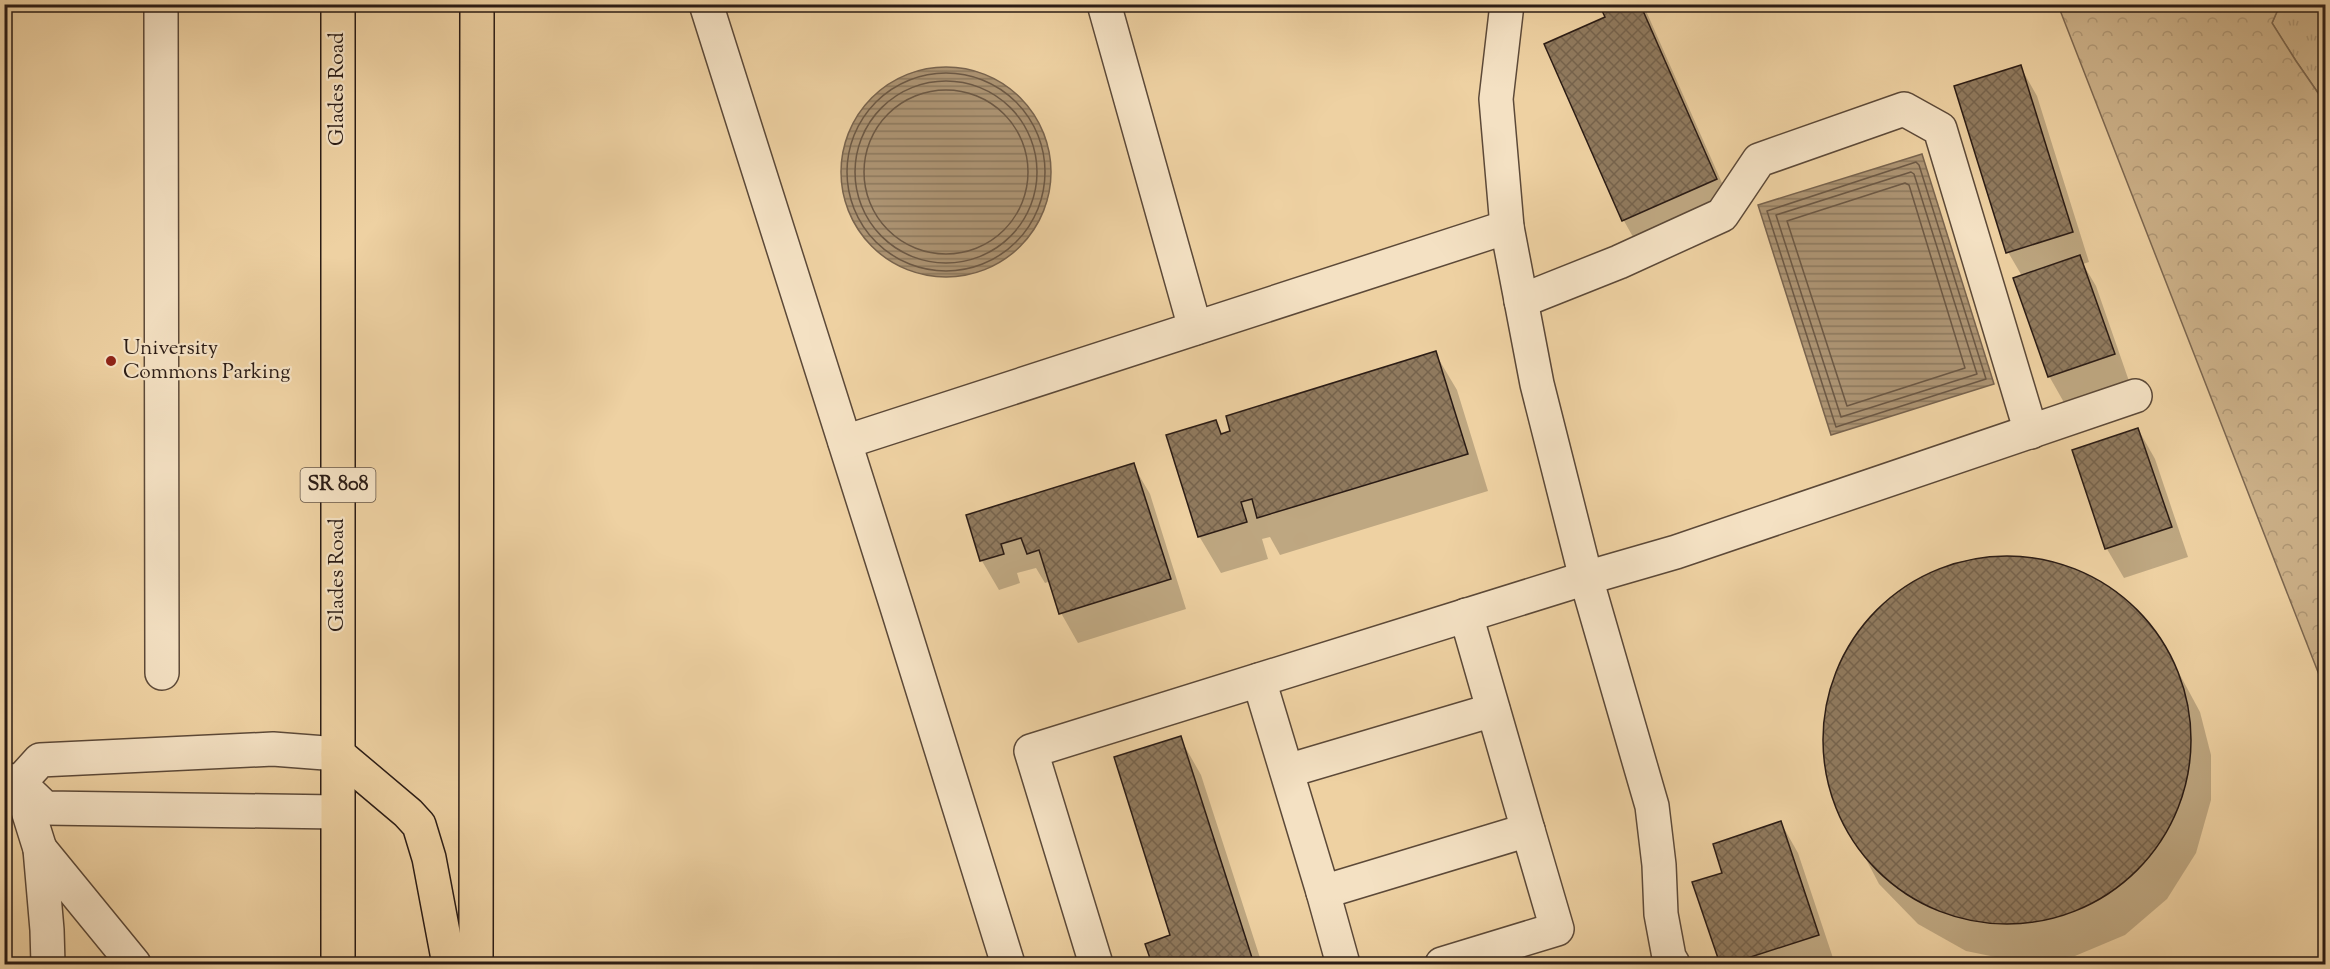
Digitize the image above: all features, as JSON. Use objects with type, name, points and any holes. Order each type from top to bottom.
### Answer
[{"type":"main road","name":"Glades Road","points":[[338,4],[338,964]]},
{"type":"main road","points":[[476,964],[477,4]]},
{"type":"main road","points":[[338,754],[419,825],[429,858],[449,964]]},
{"type":"lane","points":[[161,4],[162,673]]},
{"type":"lane","points":[[706,4],[1008,964]]},
{"type":"lane","points":[[1104,4],[1196,328]]},
{"type":"lane","points":[[1508,4],[1496,99],[1507,227],[1538,384],[1586,578],[1652,806],[1659,865],[1661,914],[1669,957],[1673,964]]},
{"type":"lane","points":[[1521,301],[1619,262],[1722,215],[1759,160],[1904,109],[1940,129],[2031,432]]},
{"type":"lane","points":[[845,442],[1507,227]]},
{"type":"lane","points":[[1096,964],[1030,751],[1676,552],[2134,396]]},
{"type":"lane","points":[[1442,964],[1557,929],[1466,615]]},
{"type":"lane","points":[[1259,680],[1343,964]]},
{"type":"lane","points":[[1287,771],[1493,710]]},
{"type":"lane","points":[[12,781],[40,760],[273,749],[338,754]]},
{"type":"lane","points":[[12,781],[45,808],[337,812]]},
{"type":"lane","points":[[12,781],[40,849],[134,964]]},
{"type":"lane","points":[[1323,892],[1528,830]]},
{"type":"lane","points":[[40,849],[48,964]]},
{"type":"green space","points":[[2058,5],[2280,5],[2272,23],[2325,103],[2325,690]]},
{"type":"green space","points":[[2280,5],[2325,5],[2325,103],[2272,23]]},
{"type":"water","points":[[946,67],[966,69],[986,75],[1004,85],[1020,98],[1033,114],[1043,132],[1049,152],[1051,172],[1049,192],[1043,212],[1033,230],[1020,246],[1004,259],[986,269],[966,275],[946,277],[926,275],[906,269],[888,259],[872,246],[859,230],[849,212],[843,192],[841,172],[843,152],[849,132],[859,114],[872,98],[888,85],[906,75],[926,69]]},
{"type":"water","points":[[1922,154],[1994,384],[1831,435],[1758,205]]},
{"type":"building","points":[[1599,4],[1640,4],[1717,179],[1622,221],[1544,44],[1605,17]]},
{"type":"building","points":[[2021,65],[2073,232],[2006,253],[1954,86]]},
{"type":"building","points":[[2080,255],[2115,354],[2048,377],[2013,278]]},
{"type":"building","points":[[1436,351],[1468,454],[1257,518],[1252,499],[1241,502],[1247,522],[1198,537],[1166,435],[1216,420],[1221,434],[1230,431],[1226,416]]},
{"type":"building","points":[[2138,428],[2172,527],[2105,549],[2072,450]]},
{"type":"building","points":[[1134,463],[1171,579],[1059,614],[1039,550],[1027,554],[1021,538],[1001,544],[1004,554],[980,561],[966,515]]},
{"type":"building","points":[[2007,556],[2043,560],[2077,570],[2109,587],[2137,610],[2160,638],[2177,670],[2187,704],[2191,740],[2187,776],[2177,810],[2160,842],[2137,870],[2109,893],[2077,910],[2043,920],[2007,924],[1971,920],[1937,910],[1905,893],[1877,870],[1854,842],[1837,810],[1827,776],[1823,740],[1827,704],[1837,670],[1854,638],[1877,610],[1905,587],[1937,570],[1971,560]]},
{"type":"building","points":[[1181,736],[1254,964],[1152,964],[1145,944],[1170,935],[1114,757]]},
{"type":"building","points":[[1781,821],[1819,935],[1729,964],[1720,964],[1692,882],[1722,873],[1713,844]]},
{"type":"building","points":[[2176,959],[2192,964],[2109,964],[2123,960]]},
{"type":"place","name":"University Commons Parking","points":[[111,361]]}]
